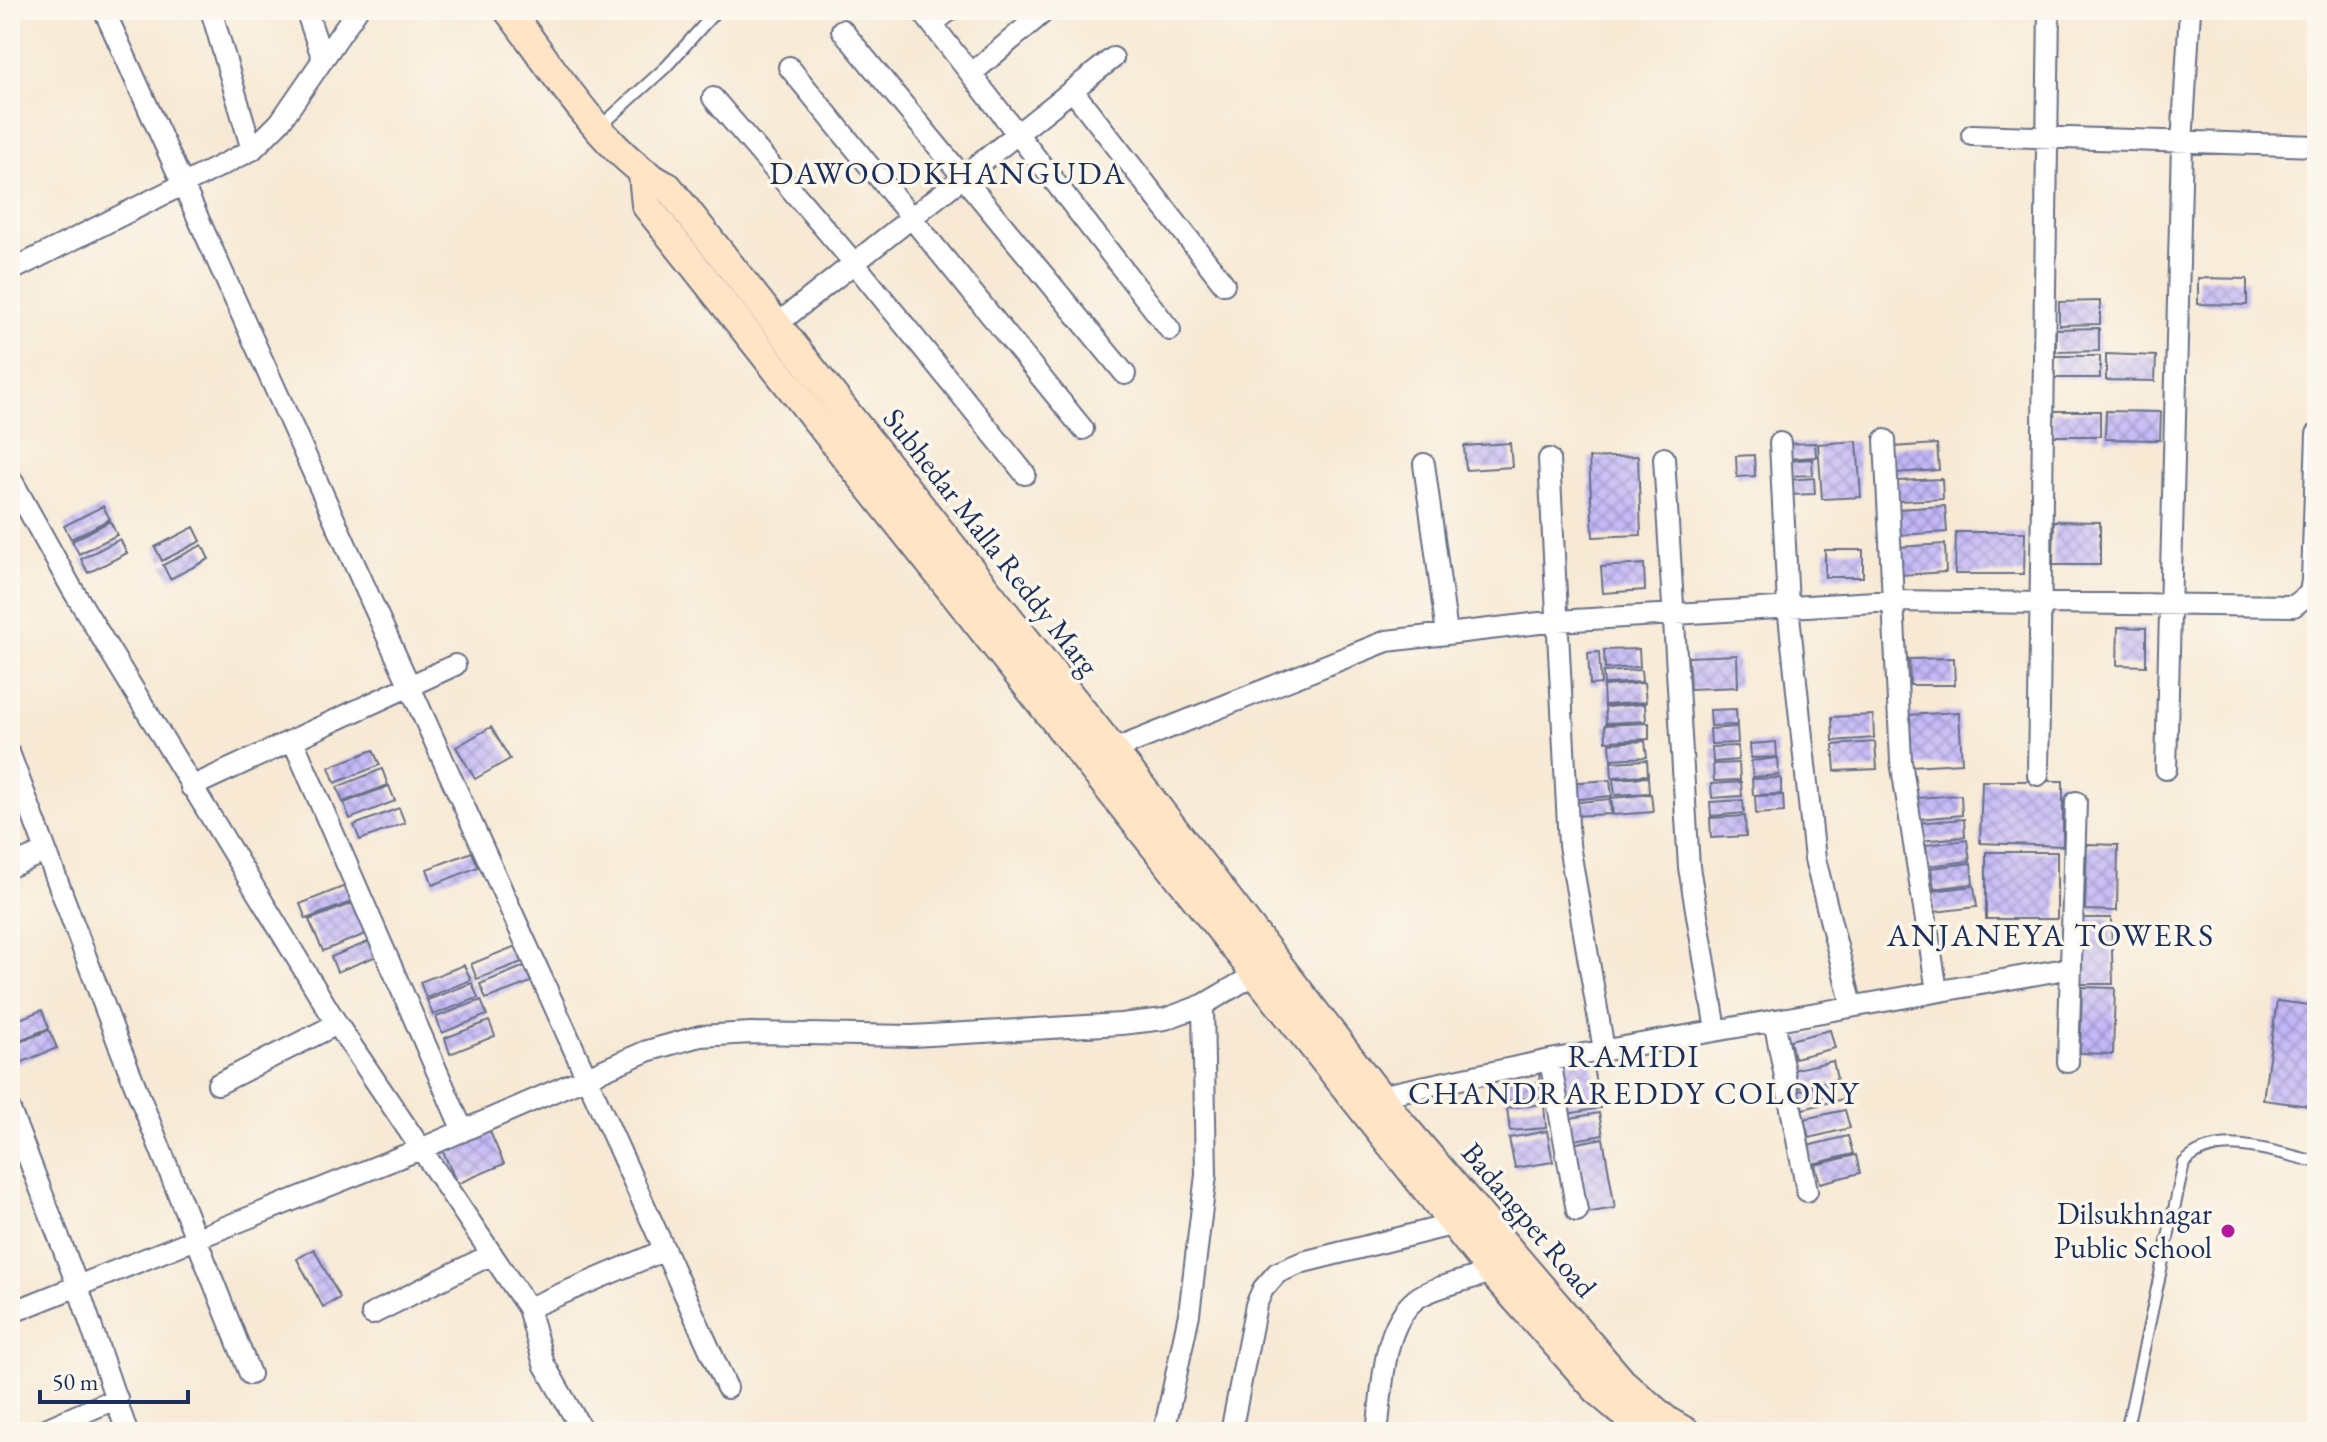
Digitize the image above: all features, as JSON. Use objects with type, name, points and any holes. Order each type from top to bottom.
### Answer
[{"type":"main road","name":"Subhedar Malla Reddy Marg","points":[[508,10],[599,128],[643,175],[668,187],[1113,750],[1265,969]]},
{"type":"main road","name":"Subhedar Malla Reddy Marg","points":[[643,175],[646,205],[1265,969]]},
{"type":"main road","name":"Badangpet Road","points":[[1265,969],[1379,1096],[1622,1382],[1667,1421],[1686,1432]]},
{"type":"main road","name":"Badangpet Road","points":[[1265,969],[1492,1272],[1600,1393],[1646,1432]]},
{"type":"street","points":[[104,10],[727,1388]]},
{"type":"street","points":[[211,10],[252,150]]},
{"type":"street","points":[[306,10],[323,60]]},
{"type":"street","points":[[10,271],[252,150],[280,122],[357,10]]},
{"type":"street","points":[[950,10],[927,17],[1170,330]]},
{"type":"street","points":[[971,74],[1046,10]]},
{"type":"street","points":[[2038,775],[2049,10]]},
{"type":"street","points":[[2166,769],[2182,144],[2190,10]]},
{"type":"street","points":[[842,30],[1125,374]]},
{"type":"street","points":[[776,325],[1018,137],[1113,58]]},
{"type":"street","points":[[789,67],[1083,429]]},
{"type":"street","points":[[1073,91],[1224,284]]},
{"type":"street","points":[[713,98],[855,264],[1025,474]]},
{"type":"street","points":[[1972,135],[2317,146]]},
{"type":"street","points":[[1113,750],[1387,641],[1557,621],[1892,601],[2283,607],[2303,602],[2312,580],[2317,434]]},
{"type":"street","points":[[1885,440],[1901,761],[1937,991]]},
{"type":"street","points":[[1780,443],[1788,606],[1815,859],[1852,1006]]},
{"type":"street","points":[[1664,458],[1689,867],[1716,1030]]},
{"type":"street","points":[[1549,459],[1569,845],[1604,1050]]},
{"type":"street","points":[[1424,464],[1447,634]]},
{"type":"street","points":[[10,477],[191,787],[337,1024],[528,1308],[544,1364],[583,1432]]},
{"type":"street","points":[[191,787],[294,743],[455,665]]},
{"type":"street","points":[[294,743],[463,1131]]},
{"type":"street","points":[[10,755],[44,852],[194,1239],[250,1374]]},
{"type":"street","points":[[2068,1062],[2076,802]]},
{"type":"street","points":[[10,867],[44,852]]},
{"type":"street","points":[[1379,1096],[1604,1050],[2071,968]]},
{"type":"street","points":[[10,1313],[423,1148],[647,1051],[700,1036],[751,1033],[912,1036],[1165,1019],[1203,1005],[1265,969]]},
{"type":"street","points":[[1164,1432],[1189,1314],[1206,1175],[1203,1005]]},
{"type":"street","points":[[1774,1020],[1807,1191]]},
{"type":"street","points":[[218,1084],[337,1024]]},
{"type":"street","points":[[1550,1060],[1577,1211]]},
{"type":"street","points":[[10,1110],[18,1151],[78,1287],[127,1432]]},
{"type":"street","points":[[1231,1432],[1256,1305],[1263,1289],[1277,1273],[1303,1262],[1455,1224]]},
{"type":"street","points":[[528,1308],[665,1250]]},
{"type":"street","points":[[372,1314],[492,1254]]},
{"type":"street","points":[[1377,1432],[1391,1339],[1400,1316],[1418,1297],[1492,1272]]},
{"type":"street","points":[[39,1432],[117,1398]]},
{"type":"lane","points":[[599,128],[666,67],[717,10]]},
{"type":"lane","points":[[2126,1432],[2184,1163],[2196,1151],[2218,1145],[2317,1162]]},
{"type":"building","points":[[2198,278],[2247,279],[2247,305],[2198,304]]},
{"type":"building","points":[[2100,301],[2100,324],[2059,325],[2059,302]]},
{"type":"building","points":[[2099,328],[2099,351],[2056,352],[2056,329]]},
{"type":"building","points":[[2106,354],[2156,356],[2155,381],[2106,380]]},
{"type":"building","points":[[2054,356],[2100,356],[2100,378],[2054,378]]},
{"type":"building","points":[[2053,411],[2100,411],[2100,436],[2053,436]]},
{"type":"building","points":[[2106,411],[2161,412],[2160,440],[2105,439]]},
{"type":"building","points":[[1857,441],[1861,497],[1822,499],[1818,444]]},
{"type":"building","points":[[1510,443],[1512,467],[1466,470],[1464,446]]},
{"type":"building","points":[[1815,443],[1816,457],[1785,459],[1784,444]]},
{"type":"building","points":[[1937,444],[1939,470],[1894,473],[1892,447]]},
{"type":"building","points":[[1754,455],[1755,476],[1737,477],[1736,456]]},
{"type":"building","points":[[1638,456],[1641,535],[1593,537],[1589,458]]},
{"type":"building","points":[[1812,459],[1813,475],[1786,476],[1785,461]]},
{"type":"building","points":[[1814,478],[1815,494],[1788,495],[1787,480]]},
{"type":"building","points":[[1942,479],[1943,499],[1898,501],[1897,481]]},
{"type":"building","points":[[103,506],[110,519],[71,539],[64,526]]},
{"type":"building","points":[[1945,506],[1947,532],[1899,535],[1898,509]]},
{"type":"building","points":[[110,521],[117,535],[79,554],[72,541]]},
{"type":"building","points":[[2054,521],[2100,522],[2100,565],[2053,565]]},
{"type":"building","points":[[194,527],[201,541],[162,561],[155,547]]},
{"type":"building","points":[[1956,532],[2025,532],[2024,574],[1955,574]]},
{"type":"building","points":[[120,539],[127,553],[88,573],[81,559]]},
{"type":"building","points":[[1945,544],[1946,572],[1901,575],[1900,547]]},
{"type":"building","points":[[202,545],[209,559],[170,579],[163,565]]},
{"type":"building","points":[[1825,550],[1863,550],[1863,577],[1825,577]]},
{"type":"building","points":[[1644,564],[1645,590],[1603,593],[1601,567]]},
{"type":"building","points":[[2118,627],[2146,628],[2146,666],[2117,665]]},
{"type":"building","points":[[1639,649],[1640,667],[1605,669],[1604,650]]},
{"type":"building","points":[[1599,652],[1601,684],[1590,685],[1588,653]]},
{"type":"building","points":[[1737,655],[1738,687],[1690,689],[1688,657]]},
{"type":"building","points":[[1954,658],[1955,685],[1910,685],[1909,659]]},
{"type":"building","points":[[1641,670],[1642,682],[1604,684],[1603,672]]},
{"type":"building","points":[[1644,683],[1646,702],[1604,705],[1603,686]]},
{"type":"building","points":[[1645,704],[1646,721],[1606,723],[1605,707]]},
{"type":"building","points":[[1736,709],[1737,725],[1711,726],[1710,710]]},
{"type":"building","points":[[1959,712],[1962,763],[1911,766],[1908,715]]},
{"type":"building","points":[[1873,715],[1874,738],[1833,741],[1832,717]]},
{"type":"building","points":[[1649,723],[1649,739],[1606,741],[1605,725]]},
{"type":"building","points":[[491,727],[510,759],[475,779],[456,747]]},
{"type":"building","points":[[1737,727],[1738,743],[1711,744],[1710,729]]},
{"type":"building","points":[[1645,741],[1647,757],[1611,759],[1610,743]]},
{"type":"building","points":[[1776,742],[1777,757],[1751,758],[1750,744]]},
{"type":"building","points":[[1875,742],[1877,769],[1835,771],[1833,745]]},
{"type":"building","points":[[1738,746],[1738,760],[1713,762],[1712,747]]},
{"type":"building","points":[[373,750],[380,765],[335,783],[329,767]]},
{"type":"building","points":[[1778,758],[1779,775],[1753,777],[1751,761]]},
{"type":"building","points":[[1647,760],[1648,775],[1612,777],[1611,762]]},
{"type":"building","points":[[1739,763],[1740,780],[1714,781],[1713,764]]},
{"type":"building","points":[[382,769],[388,785],[343,802],[337,787]]},
{"type":"building","points":[[1648,777],[1649,793],[1615,795],[1613,779]]},
{"type":"building","points":[[1781,778],[1781,794],[1753,795],[1752,779]]},
{"type":"building","points":[[1610,780],[1612,796],[1569,800],[1568,783]]},
{"type":"building","points":[[1982,781],[2063,781],[2063,846],[1980,843]]},
{"type":"building","points":[[1741,782],[1742,796],[1712,798],[1711,784]]},
{"type":"building","points":[[389,786],[395,801],[350,819],[344,803]]},
{"type":"building","points":[[1651,794],[1653,812],[1613,815],[1611,798]]},
{"type":"building","points":[[1783,795],[1784,812],[1756,814],[1755,796]]},
{"type":"building","points":[[1961,795],[1962,815],[1919,819],[1917,798]]},
{"type":"building","points":[[1610,799],[1611,814],[1571,816],[1569,803]]},
{"type":"building","points":[[1743,800],[1744,813],[1711,816],[1710,802]]},
{"type":"building","points":[[399,808],[405,823],[360,840],[354,825]]},
{"type":"building","points":[[1745,816],[1746,836],[1711,838],[1710,818]]},
{"type":"building","points":[[1964,819],[1965,837],[1918,841],[1917,823]]},
{"type":"building","points":[[1967,840],[1970,861],[1929,866],[1926,845]]},
{"type":"building","points":[[2087,844],[2118,845],[2117,911],[2085,910]]},
{"type":"building","points":[[472,852],[478,867],[433,885],[427,869]]},
{"type":"building","points":[[1986,852],[2057,852],[2057,919],[1986,919]]},
{"type":"building","points":[[1971,863],[1973,884],[1934,889],[1931,868]]},
{"type":"building","points":[[345,886],[351,902],[306,919],[300,904]]},
{"type":"building","points":[[1974,886],[1977,907],[1935,912],[1932,891]]},
{"type":"building","points":[[353,903],[368,933],[323,951],[309,920]]},
{"type":"building","points":[[2079,918],[2111,918],[2113,984],[2081,984]]},
{"type":"building","points":[[375,939],[382,954],[337,972],[331,957]]},
{"type":"building","points":[[516,946],[522,962],[477,979],[471,964]]},
{"type":"building","points":[[464,965],[471,980],[426,998],[420,982]]},
{"type":"building","points":[[525,966],[531,982],[486,999],[480,984]]},
{"type":"building","points":[[472,983],[478,998],[433,1015],[427,1000]]},
{"type":"building","points":[[2082,987],[2115,988],[2113,1054],[2080,1053]]},
{"type":"building","points":[[481,1000],[487,1015],[442,1033],[436,1017]]},
{"type":"building","points":[[2277,1001],[2317,1006],[2317,1107],[2263,1100]]},
{"type":"building","points":[[42,1010],[49,1028],[10,1044],[10,1023]]},
{"type":"building","points":[[489,1021],[495,1036],[450,1054],[445,1038]]},
{"type":"building","points":[[49,1030],[57,1048],[10,1067],[10,1046]]},
{"type":"building","points":[[1830,1030],[1835,1048],[1794,1058],[1790,1040]]},
{"type":"building","points":[[1591,1055],[1600,1108],[1562,1115],[1552,1063]]},
{"type":"building","points":[[1833,1061],[1837,1079],[1797,1088],[1792,1070]]},
{"type":"building","points":[[1539,1072],[1541,1097],[1505,1101],[1503,1075]]},
{"type":"building","points":[[1839,1081],[1843,1099],[1803,1109],[1798,1091]]},
{"type":"building","points":[[1544,1104],[1546,1128],[1510,1131],[1507,1108]]},
{"type":"building","points":[[1845,1110],[1850,1128],[1809,1138],[1804,1119]]},
{"type":"building","points":[[1599,1113],[1603,1135],[1568,1141],[1565,1119]]},
{"type":"building","points":[[488,1127],[504,1164],[457,1184],[441,1147]]},
{"type":"building","points":[[1547,1131],[1553,1162],[1515,1168],[1509,1138]]},
{"type":"building","points":[[1848,1136],[1853,1154],[1812,1164],[1807,1146]]},
{"type":"building","points":[[1603,1138],[1615,1208],[1579,1214],[1567,1145]]},
{"type":"building","points":[[1856,1155],[1860,1173],[1820,1183],[1815,1165]]},
{"type":"building","points":[[314,1249],[340,1298],[323,1307],[297,1259]]},
{"type":"place","name":"Dilsukhnagar Public School","points":[[2228,1231]]},
{"type":"district","name":"DAWOODKHANGUDA","points":[[948,173]]},
{"type":"district","name":"ANJANEYA TOWERS","points":[[2051,935]]},
{"type":"district","name":"RAMIDI CHANDRAREDDY COLONY","points":[[1634,1074]]}]
